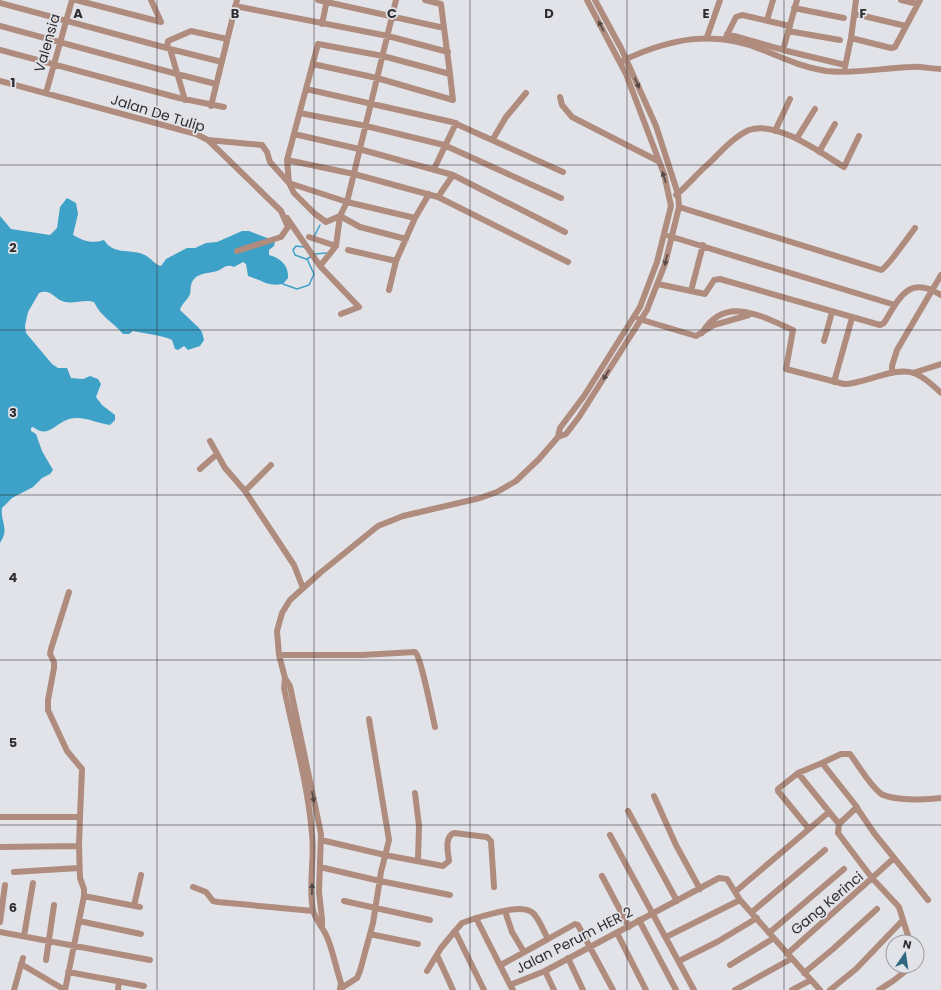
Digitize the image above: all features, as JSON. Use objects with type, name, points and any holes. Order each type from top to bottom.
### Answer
[{"type":"street","name":"Valensia","points":[[46,93],[72,0]]},
{"type":"street","points":[[76,0],[161,22],[151,0]]},
{"type":"street","points":[[318,0],[444,28]]},
{"type":"street","points":[[319,263],[336,246],[340,216],[347,202],[396,0]]},
{"type":"street","points":[[313,64],[377,78],[453,100],[441,4],[426,0]]},
{"type":"street","points":[[322,926],[319,892],[321,840],[291,694],[279,655],[277,631],[286,605],[303,588],[378,526],[403,516],[480,498],[497,492],[510,485],[540,460],[558,437],[560,428],[584,396],[634,317],[651,280],[670,213],[670,197],[648,129],[620,62],[587,0]]},
{"type":"street","points":[[558,437],[566,434],[592,399],[641,320],[658,284],[679,207],[678,194],[656,126],[626,59],[595,0]]},
{"type":"street","points":[[707,37],[720,0]]},
{"type":"street","points":[[767,20],[772,0]]},
{"type":"street","points":[[783,50],[797,0]]},
{"type":"street","points":[[844,72],[852,38],[856,0]]},
{"type":"street","points":[[852,38],[894,47],[919,2],[901,0]]},
{"type":"street","points":[[322,24],[327,1]]},
{"type":"street","points":[[0,2],[222,62]]},
{"type":"street","points":[[211,106],[236,3],[322,24],[388,36],[448,52]]},
{"type":"street","points":[[794,8],[844,18]]},
{"type":"street","points":[[726,36],[738,15],[742,14],[767,20],[789,28],[840,40]]},
{"type":"street","points":[[855,14],[906,26]]},
{"type":"street","points":[[0,26],[216,84]]},
{"type":"street","points":[[185,100],[168,41],[191,31],[227,39]]},
{"type":"street","points":[[620,62],[672,42],[726,36],[845,65]]},
{"type":"street","points":[[726,36],[762,49],[789,62],[827,71],[844,72],[888,70],[911,67],[941,69]]},
{"type":"street","points":[[289,182],[287,160],[318,44],[383,56],[450,74]]},
{"type":"street","points":[[0,50],[185,100],[211,106],[224,107]]},
{"type":"street","name":"Jalan De Tulip","points":[[0,81],[196,134],[208,140],[282,211],[306,239],[310,251],[319,263],[359,307],[342,314]]},
{"type":"street","points":[[306,89],[456,123],[563,172]]},
{"type":"street","points":[[493,139],[506,117],[526,93]]},
{"type":"street","points":[[560,98],[562,105],[572,117],[658,161]]},
{"type":"street","points":[[775,131],[790,99]]},
{"type":"street","points":[[797,138],[815,109]]},
{"type":"street","points":[[300,113],[366,126],[444,145],[561,198]]},
{"type":"street","points":[[434,169],[444,145],[456,123]]},
{"type":"street","points":[[819,152],[835,124]]},
{"type":"street","points":[[670,197],[678,194],[688,182],[743,133],[750,130],[775,131],[797,138],[844,167],[859,136]]},
{"type":"street","points":[[294,134],[359,149],[453,175],[565,232]]},
{"type":"street","points":[[208,140],[262,145],[267,152],[270,162],[289,182],[299,198],[314,213],[326,222],[340,216]]},
{"type":"street","points":[[287,160],[354,174],[438,197],[568,262]]},
{"type":"street","points":[[438,197],[453,175]]},
{"type":"street","points":[[289,182],[347,202],[415,218]]},
{"type":"street","points":[[389,290],[396,261],[415,218],[429,194]]},
{"type":"street","points":[[679,207],[882,270],[887,266],[915,228]]},
{"type":"street","points":[[237,251],[281,237],[288,227],[282,211]]},
{"type":"street","points":[[340,216],[360,227],[406,239]]},
{"type":"street","points":[[664,234],[895,305]]},
{"type":"street","points":[[306,239],[336,246]]},
{"type":"street","points":[[691,291],[703,245]]},
{"type":"street","points":[[348,250],[396,261]]},
{"type":"street","points":[[892,373],[892,366],[897,350],[941,275]]},
{"type":"street","points":[[658,284],[706,294],[714,280],[720,279],[852,318],[882,325],[903,292],[913,288],[932,291],[941,295]]},
{"type":"street","points":[[634,317],[692,336],[699,336],[710,320],[729,313],[748,311],[793,330],[786,369],[834,382],[853,384],[892,373],[913,373],[941,364]]},
{"type":"street","points":[[824,341],[832,312]]},
{"type":"street","points":[[834,382],[852,318]]},
{"type":"street","points":[[913,373],[926,380],[941,393]]},
{"type":"street","points":[[210,441],[225,468],[245,491],[294,566],[303,588]]},
{"type":"street","points":[[200,469],[217,454]]},
{"type":"street","points":[[245,491],[271,465]]},
{"type":"street","points":[[21,964],[65,990],[84,896],[84,889],[81,883],[79,868],[82,769],[67,751],[52,720],[47,705],[54,668],[54,662],[50,654],[69,592]]},
{"type":"street","points":[[279,655],[362,655],[415,652],[418,654],[422,664],[423,677],[435,727]]},
{"type":"street","points":[[285,678],[284,688],[309,805],[312,834],[311,890],[313,911],[317,921],[322,926],[328,938],[340,987],[357,978],[370,934],[389,840],[369,719]]},
{"type":"street","points":[[809,830],[778,791],[780,787],[798,773],[841,754],[850,754],[865,776],[882,794],[907,799],[941,798]]},
{"type":"street","points":[[822,763],[928,900]]},
{"type":"street","points":[[798,773],[839,824]]},
{"type":"street","points":[[415,794],[419,826],[418,860]]},
{"type":"street","points":[[654,796],[676,845],[700,889]]},
{"type":"street","points":[[857,808],[839,824],[838,833],[872,878],[894,858]]},
{"type":"street","points":[[628,812],[676,901]]},
{"type":"street","points":[[820,990],[740,900],[735,892],[829,812]]},
{"type":"street","points":[[0,817],[80,817]]},
{"type":"street","points":[[321,840],[385,855],[444,866],[448,864],[448,838],[454,833],[487,837],[491,841],[494,887]]},
{"type":"street","points":[[610,835],[694,990]]},
{"type":"street","points":[[0,847],[79,845]]},
{"type":"street","points":[[752,912],[825,850]]},
{"type":"street","points":[[320,867],[380,881],[450,894]]},
{"type":"street","points":[[14,872],[79,868]]},
{"type":"street","points":[[769,933],[844,869]]},
{"type":"street","points":[[84,896],[137,907],[141,876]]},
{"type":"street","points":[[602,876],[629,926]]},
{"type":"street","name":"Jalan Perum HER 2","points":[[512,988],[719,878],[727,879],[735,892]]},
{"type":"street","name":"Gang Kerinci","points":[[735,990],[789,956],[872,878],[899,907],[903,920]]},
{"type":"street","points":[[24,936],[33,883]]},
{"type":"street","points":[[0,922],[5,885]]},
{"type":"street","points":[[193,887],[206,892],[213,901],[218,902],[313,911]]},
{"type":"street","points":[[666,937],[740,900]]},
{"type":"street","points":[[344,901],[430,920]]},
{"type":"street","points":[[46,960],[54,905]]},
{"type":"street","points":[[427,971],[437,955],[462,923],[476,918],[516,909],[530,911],[534,914],[548,940]]},
{"type":"street","points":[[804,973],[833,949],[876,909]]},
{"type":"street","points":[[504,911],[512,932],[524,952]]},
{"type":"street","points":[[476,918],[512,988]]},
{"type":"street","points":[[679,961],[717,942],[757,918]]},
{"type":"street","points":[[640,920],[676,990]]},
{"type":"street","points":[[830,990],[856,969],[903,920],[907,934]]},
{"type":"street","points":[[79,921],[141,934]]},
{"type":"street","points":[[501,965],[575,924],[578,925],[591,946],[613,990]]},
{"type":"street","points":[[455,931],[484,990]]},
{"type":"street","points":[[0,932],[150,960]]},
{"type":"street","points":[[617,933],[646,990]]},
{"type":"street","points":[[370,934],[418,944]]},
{"type":"street","points":[[730,965],[774,938]]},
{"type":"street","points":[[437,955],[453,990]]},
{"type":"street","points":[[14,990],[23,958]]},
{"type":"street","points":[[568,958],[583,990]]},
{"type":"street","points":[[545,971],[554,990]]},
{"type":"street","points":[[68,972],[144,986]]},
{"type":"street","points":[[878,990],[893,982],[902,974]]},
{"type":"street","points":[[792,990],[811,980]]},
{"type":"street","points":[[118,990],[119,981]]},
{"type":"water","points":[[67,198],[76,203],[78,214],[73,235],[84,240],[95,242],[104,240],[113,248],[143,254],[161,266],[166,259],[187,248],[195,248],[206,243],[217,242],[242,231],[249,231],[275,241],[274,246],[269,250],[269,255],[277,258],[283,263],[287,269],[288,278],[283,284],[273,285],[265,283],[248,276],[246,264],[243,262],[234,267],[227,266],[217,271],[202,274],[195,278],[191,285],[190,294],[180,310],[202,332],[204,340],[200,346],[188,350],[184,346],[178,350],[175,349],[172,340],[159,336],[133,331],[129,334],[123,334],[104,316],[94,302],[65,302],[50,293],[39,293],[28,312],[25,326],[26,333],[52,364],[58,368],[67,368],[71,378],[83,379],[90,376],[98,379],[101,384],[96,397],[102,405],[115,415],[115,420],[110,425],[74,418],[64,421],[48,431],[39,430],[33,427],[31,428],[31,431],[36,434],[42,451],[53,470],[33,487],[12,498],[2,508],[4,533],[0,543],[0,216],[11,229],[50,235],[57,228],[60,207]]},
{"type":"waterway","points":[[314,237],[320,225]]},
{"type":"waterway","points":[[304,247],[296,246],[293,250],[295,255],[306,259]]},
{"type":"waterway","points":[[315,254],[326,253]]},
{"type":"waterway","points":[[283,284],[297,289],[309,285],[314,274],[307,259],[312,256]]}]
